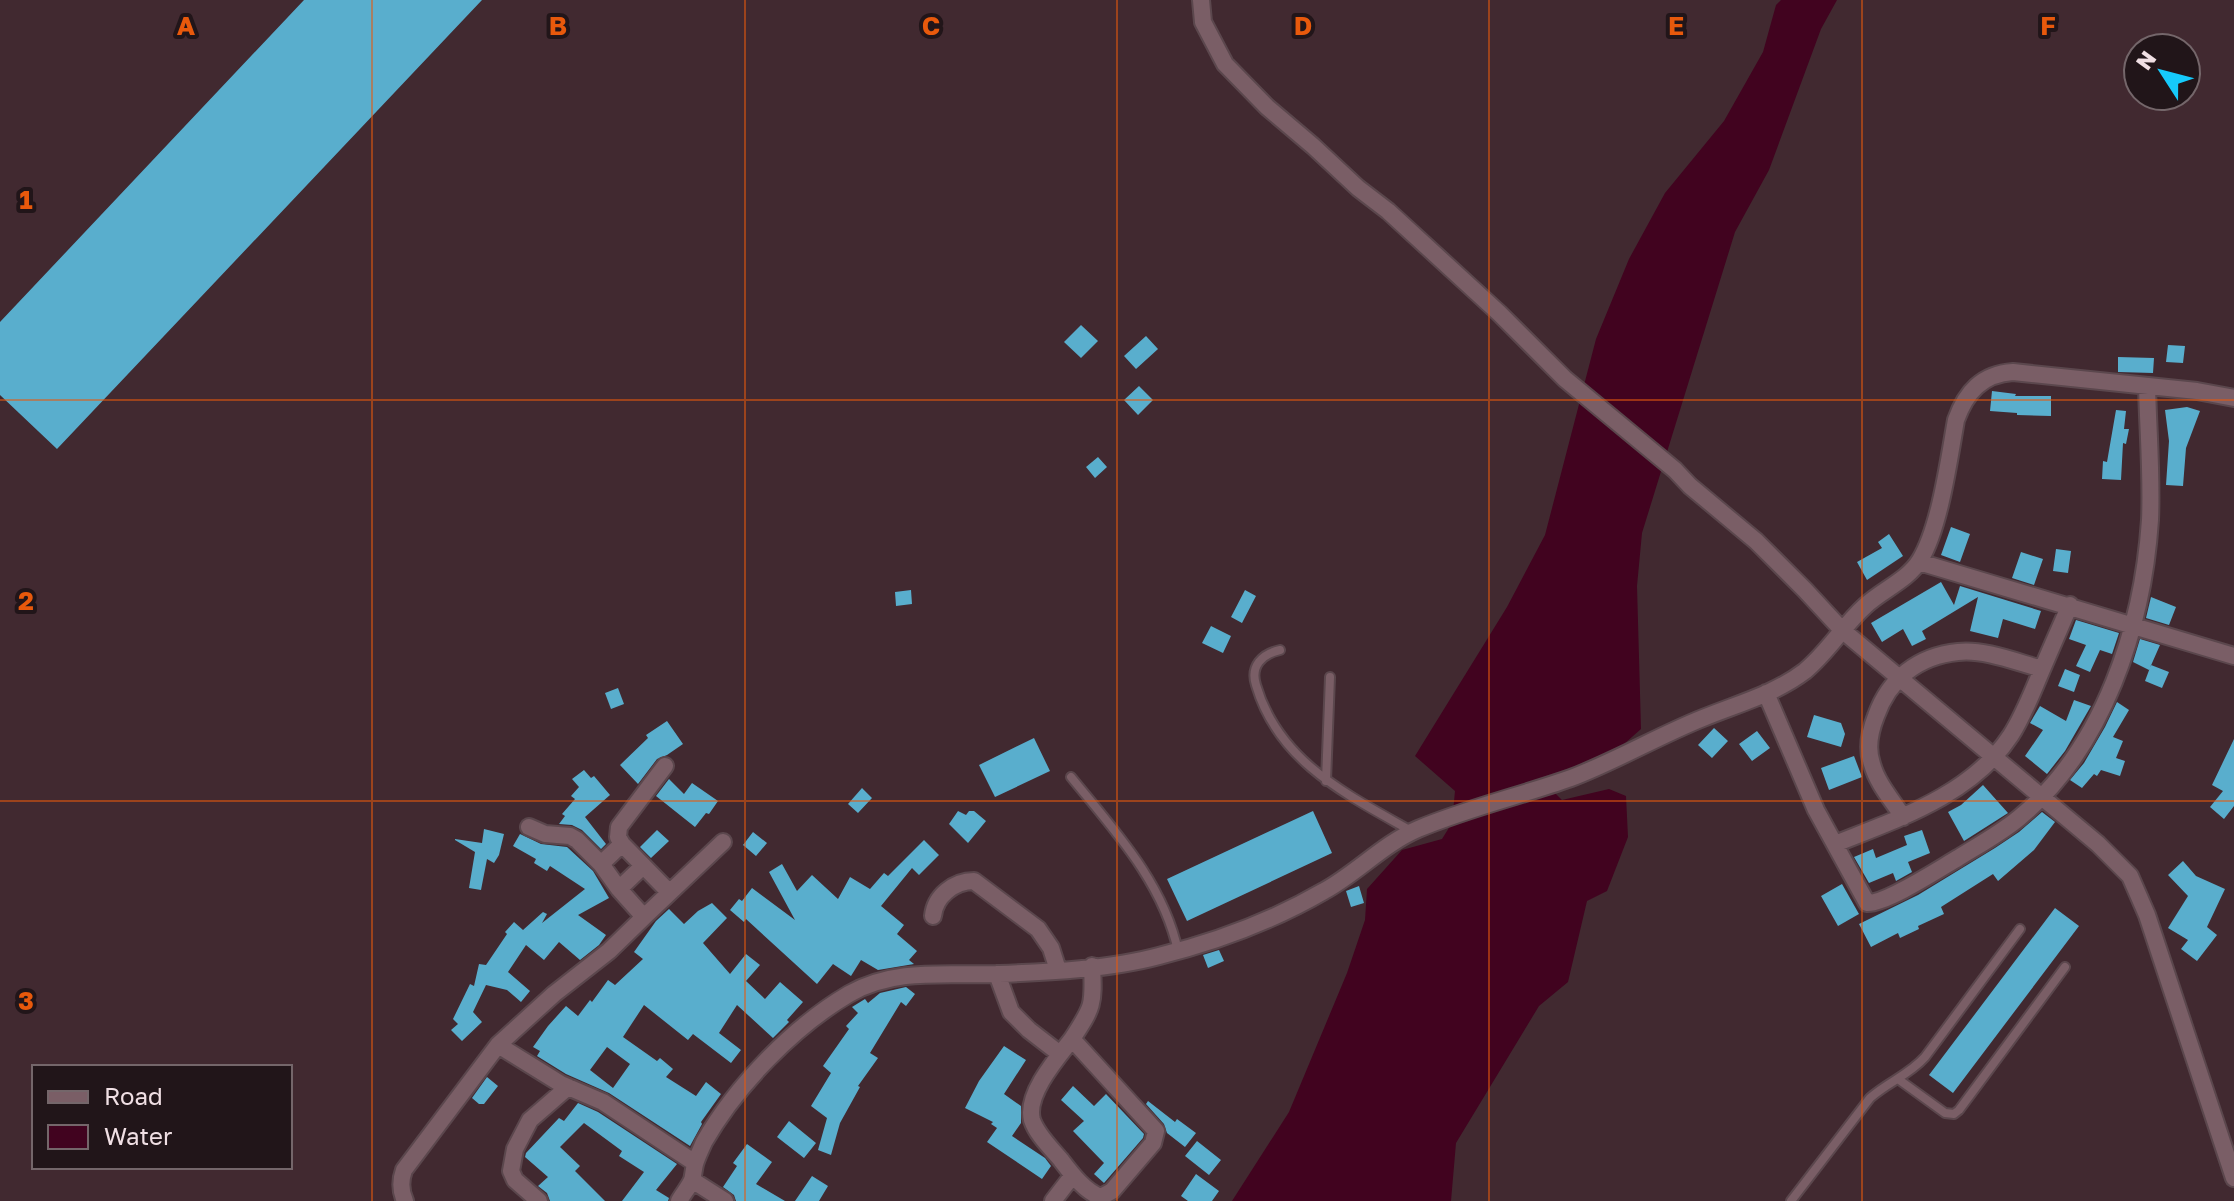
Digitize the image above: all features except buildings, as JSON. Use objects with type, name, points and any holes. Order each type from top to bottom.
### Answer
[{"type":"street","points":[[1201,0],[1203,22],[1225,64],[1256,96],[1490,304],[1565,379],[1756,541],[1842,630],[2098,844],[2130,876],[2147,915],[2234,1178]]},
{"type":"street","points":[[679,1201],[722,1113],[769,1058],[810,1022],[851,993],[882,981],[921,974],[1058,970],[1138,960],[1178,951],[1257,923],[1324,892],[1390,844],[1413,832],[1451,816],[1567,779],[1790,681],[1820,657],[1868,602],[1899,581],[1919,562],[1934,527],[1961,407],[1978,385],[1999,373],[2147,386],[2234,398]]},
{"type":"street","points":[[1766,693],[1806,789],[1863,900],[1871,904],[1924,878],[2020,817],[2068,768],[2093,727],[2115,679],[2131,626],[2143,579],[2150,517],[2147,386]]},
{"type":"street","points":[[1919,562],[2234,656]]},
{"type":"street","points":[[1835,844],[1903,817],[1981,770],[2010,736],[2022,715],[2070,605]]},
{"type":"street","points":[[1903,817],[1876,775],[1869,751],[1869,737],[1887,689],[1898,678],[1927,660],[1959,652],[1983,654],[2042,669]]},
{"type":"street","points":[[665,766],[619,827],[618,837],[669,892]]},
{"type":"street","points":[[529,827],[545,834],[570,836],[601,864],[644,917]]},
{"type":"street","points":[[405,1201],[400,1188],[404,1170],[498,1045],[533,1012],[609,951],[723,842]]},
{"type":"street","points":[[601,864],[622,844]]},
{"type":"street","points":[[619,889],[643,866]]},
{"type":"street","points":[[933,916],[936,901],[942,895],[959,884],[974,881],[1038,929],[1051,948],[1058,970]]},
{"type":"street","points":[[1072,1039],[1157,1134],[1153,1143],[1101,1197],[1073,1175],[1037,1130],[1031,1117],[1034,1097],[1092,1006],[1092,966]]},
{"type":"street","points":[[997,974],[1011,1012],[1060,1054]]},
{"type":"street","points":[[498,1045],[568,1087],[603,1102],[693,1171],[725,1201]]},
{"type":"street","points":[[539,1201],[515,1180],[511,1171],[515,1149],[530,1120],[568,1087]]},
{"type":"street","points":[[1053,1201],[1073,1175]]},
{"type":"lane","points":[[1280,650],[1264,655],[1254,674],[1257,689],[1284,739],[1326,781],[1413,832]]},
{"type":"lane","points":[[1326,781],[1330,677]]},
{"type":"lane","points":[[1071,777],[1126,844],[1154,888],[1165,910],[1178,951]]},
{"type":"lane","points":[[1791,1201],[1870,1098],[1916,1067],[1925,1057],[2020,929]]},
{"type":"lane","points":[[1898,1079],[1945,1113],[1954,1114],[2065,967]]},
{"type":"water","points":[[1781,0],[1837,0],[1821,29],[1769,170],[1735,232],[1642,533],[1637,586],[1641,729],[1615,752],[1555,778],[1555,793],[1562,800],[1609,789],[1626,796],[1628,837],[1607,891],[1587,901],[1568,982],[1539,1006],[1456,1143],[1451,1201],[1232,1201],[1289,1112],[1347,973],[1365,920],[1367,889],[1402,850],[1442,839],[1452,823],[1455,791],[1415,756],[1507,607],[1545,535],[1596,339],[1629,259],[1665,193],[1724,121],[1763,52],[1776,5]]}]
